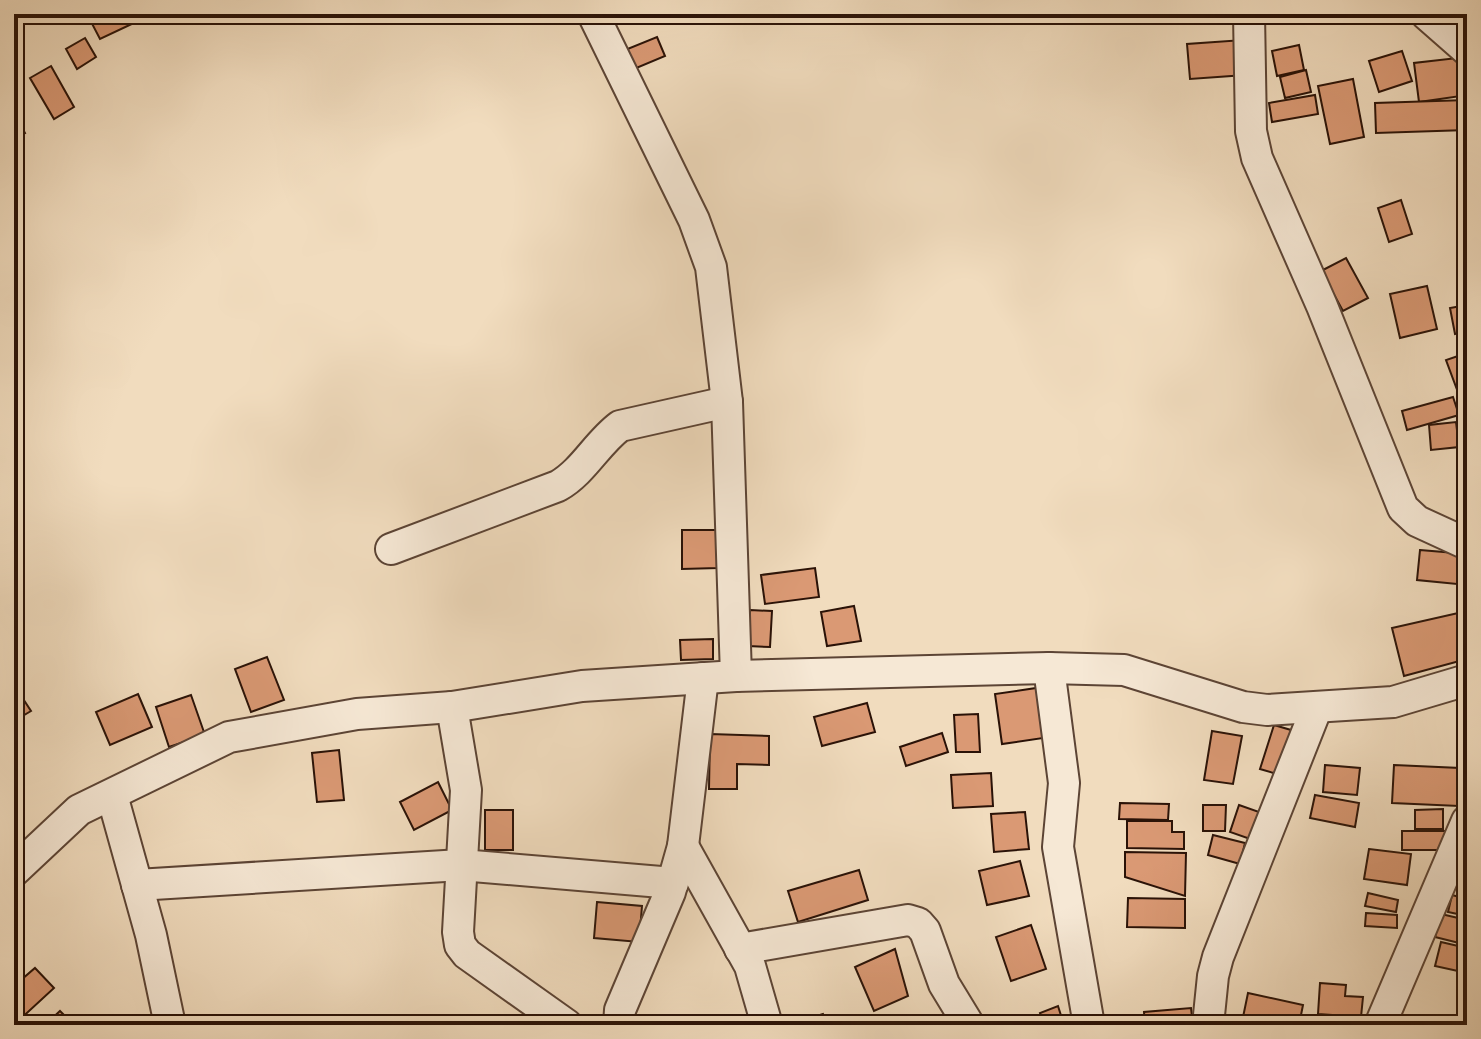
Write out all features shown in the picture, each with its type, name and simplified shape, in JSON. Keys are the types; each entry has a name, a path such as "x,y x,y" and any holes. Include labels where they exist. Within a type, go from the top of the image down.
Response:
{"street":[{"path":"593,14 694,220 711,267 727,402 736,676"},
{"path":"1249,14 1251,131 1257,158 1322,306 1403,508 1417,521 1467,544"},
{"path":"1426,14 1467,50"},
{"path":"391,549 558,486 570,479 609,434 620,426 727,402"},
{"path":"1049,668 1064,783 1058,847 1089,1025"},
{"path":"14,871 79,810 229,737 357,714 452,707 582,686 736,676 1049,668 1124,670 1243,707 1267,710 1393,702 1467,680"},
{"path":"619,1025 620,1010 673,883 683,846 703,678"},
{"path":"452,707 466,790 458,932 460,945 467,954 567,1025"},
{"path":"1208,1025 1218,957 1317,707"},
{"path":"112,795 151,935 170,1025"},
{"path":"1380,1025 1467,821"},
{"path":"683,846 755,979 767,1025"},
{"path":"137,885 461,865 673,883"},
{"path":"740,949 908,920 918,923 925,931 940,975 969,1025"}],"building":[{"path":"87,14 132,14 136,22 100,39"},
{"path":"657,37 665,56 634,69 625,50"},
{"path":"85,38 96,57 77,69 66,49"},
{"path":"1243,40 1245,75 1190,79 1187,44"},
{"path":"1299,45 1304,70 1277,76 1272,51"},
{"path":"1402,51 1412,81 1379,92 1369,61"},
{"path":"1457,58 1461,96 1419,102 1414,63"},
{"path":"51,66 74,107 54,119 30,78"},
{"path":"1306,70 1311,92 1285,98 1280,77"},
{"path":"1353,79 1364,137 1330,144 1318,86"},
{"path":"1315,95 1318,114 1272,122 1269,103"},
{"path":"1467,100 1467,130 1376,133 1375,103"},
{"path":"14,113 25,133 14,139"},
{"path":"1401,200 1412,234 1389,242 1378,208"},
{"path":"1467,201 1467,226 1464,226 1460,202"},
{"path":"1346,258 1368,298 1343,311 1321,271"},
{"path":"1427,286 1437,329 1400,338 1390,294"},
{"path":"1467,305 1467,331 1455,334 1450,308"},
{"path":"1467,353 1467,392 1459,395 1446,360"},
{"path":"1453,397 1459,415 1407,430 1402,411"},
{"path":"1467,418 1467,450 1461,419"},
{"path":"1456,422 1459,447 1431,450 1429,425"},
{"path":"682,530 717,530 718,568 682,569"},
{"path":"1420,550 1467,554 1467,585 1417,580"},
{"path":"815,568 819,597 765,604 761,575"},
{"path":"854,606 861,641 827,646 821,612"},
{"path":"750,610 772,611 770,647 748,646"},
{"path":"1467,611 1467,659 1404,676 1392,628"},
{"path":"713,639 713,659 681,660 680,640"},
{"path":"267,657 284,700 251,712 235,669"},
{"path":"14,685 31,711 14,721"},
{"path":"1043,687 1050,737 1002,744 995,694"},
{"path":"138,694 152,727 110,745 96,712"},
{"path":"191,695 205,735 169,747 156,707"},
{"path":"867,703 875,732 822,746 814,717"},
{"path":"978,714 980,752 956,752 954,715"},
{"path":"1274,725 1291,730 1277,774 1260,769"},
{"path":"1212,731 1242,736 1233,784 1204,780"},
{"path":"942,733 948,752 906,766 900,747"},
{"path":"710,734 769,736 769,765 737,764 737,789 709,789"},
{"path":"339,750 344,800 317,802 312,753"},
{"path":"1325,765 1360,768 1357,795 1323,792"},
{"path":"1394,765 1460,768 1459,806 1392,803"},
{"path":"991,773 993,806 953,808 951,775"},
{"path":"438,782 452,810 414,830 400,802"},
{"path":"1315,795 1359,803 1355,827 1310,818"},
{"path":"1120,803 1169,804 1168,820 1119,819"},
{"path":"1203,805 1226,805 1225,831 1203,831"},
{"path":"1239,805 1262,813 1253,840 1230,832"},
{"path":"1443,809 1443,829 1415,829 1415,810"},
{"path":"485,810 513,810 513,850 485,850"},
{"path":"1025,812 1029,849 994,852 991,814"},
{"path":"1127,821 1172,821 1172,832 1184,832 1184,849 1127,848"},
{"path":"1402,831 1453,831 1453,850 1402,850"},
{"path":"1213,835 1245,843 1240,864 1208,855"},
{"path":"1369,849 1411,854 1407,885 1364,879"},
{"path":"1125,852 1186,853 1185,896 1125,877"},
{"path":"1020,861 1029,896 987,905 979,871"},
{"path":"859,870 868,900 798,922 788,891"},
{"path":"1368,893 1398,900 1396,912 1365,906"},
{"path":"1452,895 1467,899 1467,916 1448,912"},
{"path":"1128,898 1185,899 1185,928 1127,927"},
{"path":"597,902 642,906 639,942 594,938"},
{"path":"1366,913 1397,915 1397,928 1365,926"},
{"path":"1441,914 1467,920 1467,945 1435,937"},
{"path":"1031,925 1046,969 1011,981 996,937"},
{"path":"1441,942 1467,948 1467,973 1435,966"},
{"path":"895,949 908,996 874,1011 855,967"},
{"path":"35,968 54,988 16,1023 14,986"},
{"path":"1320,983 1346,985 1345,996 1363,997 1361,1017 1318,1014"},
{"path":"1248,993 1303,1005 1299,1025 1242,1022"},
{"path":"1058,1006 1064,1025 1044,1025 1040,1013"},
{"path":"1191,1008 1193,1025 1145,1025 1144,1012"},
{"path":"60,1011 74,1025 45,1025"},
{"path":"823,1014 827,1025 790,1025 790,1024"}]}
